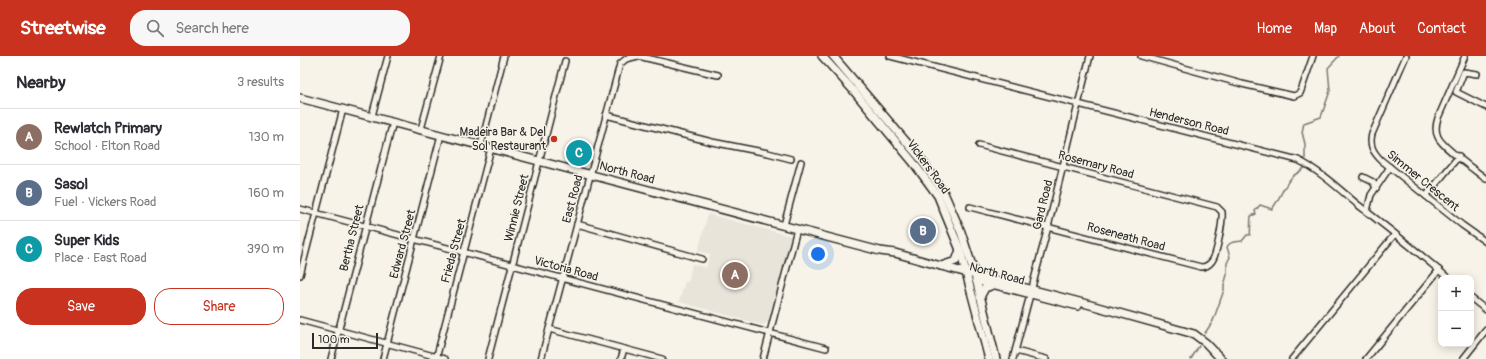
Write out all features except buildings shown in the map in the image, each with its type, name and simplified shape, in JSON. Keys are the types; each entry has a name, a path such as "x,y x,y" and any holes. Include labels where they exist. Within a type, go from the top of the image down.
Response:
{"street":[{"path":"372,116 388,56"},
{"path":"421,129 441,56"},
{"path":"481,145 504,56"},
{"path":"638,56 718,75"},
{"name":"East Road","path":"541,359 620,64 626,59 638,56"},
{"name":"Vickers Road","path":"822,56 923,175 939,199 960,250 988,359"},
{"name":"Vickers Road","path":"833,56 912,148 937,181 961,232 976,278 996,359"},
{"name":"Henderson Road","path":"890,56 912,59 1078,104 1298,160 1321,174 1445,275"},
{"name":"Gard Road","path":"1013,359 1048,227 1090,56"},
{"path":"1141,56 1242,84 1294,96 1300,92 1302,88 1313,56"},
{"name":"Simmer Crescent","path":"1406,56 1383,106 1371,140 1371,146 1376,154 1390,167 1462,225 1486,242"},
{"path":"1465,56 1436,124 1437,136 1440,141 1486,179"},
{"name":"Winnie Street","path":"488,359 565,61"},
{"path":"1477,74 1464,72 1456,92 1486,107"},
{"name":"North Road","path":"300,98 481,145 539,162 784,225 880,251 898,258 1031,292 1086,308 1110,311 1194,334 1206,343 1222,359"},
{"path":"300,275 343,109"},
{"path":"606,115 712,142 768,153 791,160"},
{"name":"Bertha Street","path":"331,359 393,122"},
{"name":"Edward Street","path":"383,359 442,135"},
{"name":"Rosemary Road","path":"979,145 1209,204"},
{"name":"Frieda Street","path":"436,358 491,148"},
{"path":"1426,196 1458,156"},
{"path":"784,225 801,162"},
{"path":"1367,211 1371,196 1390,167"},
{"path":"1363,177 1373,182 1376,188"},
{"name":"Roseneath Road","path":"970,207 1203,267 1209,264 1212,260 1222,220 1221,210 1218,207 1209,204"},
{"name":"Victoria Road","path":"300,208 415,240 826,348"},
{"path":"577,224 702,259"},
{"path":"763,359 797,229"},
{"path":"1292,359 1395,234"},
{"path":"941,266 956,261 960,250"},
{"name":"North Road","path":"880,251 895,253 941,266 967,276"},
{"path":"1366,359 1439,270"},
{"name":"North Road","path":"976,278 993,285 1031,292"},
{"path":"980,297 985,288 993,285"},
{"path":"1474,300 1486,310"},
{"path":"300,320 387,343 436,358 445,359"},
{"path":"549,329 662,359"},
{"path":"1463,359 1486,330"},
{"path":"621,359 624,349"},
{"path":"1016,351 1044,359"}],"shaded area":[{"path":"708,214 791,236 769,322 763,325 679,302 685,281 688,282 692,264 706,268 710,254 698,251"}],"waterway":[{"path":"1305,159 1305,144 1302,132 1304,123 1321,117 1330,91 1328,68 1339,56"},
{"path":"1205,333 1213,321 1224,290 1227,275 1227,263 1230,257 1227,247 1228,245 1242,241 1247,235 1250,235 1251,216 1256,214 1255,211 1260,205 1272,209 1290,179 1304,168"},
{"path":"1191,359 1199,346"}],"place":[{"name":"Madeira Bar & Del Sol Restaurant","path":"554,139"},
{"name":"Super Kids","path":"579,153"},
{"name":"Sasol","path":"923,231"},
{"name":"Rewlatch Primary","path":"735,275"}]}
